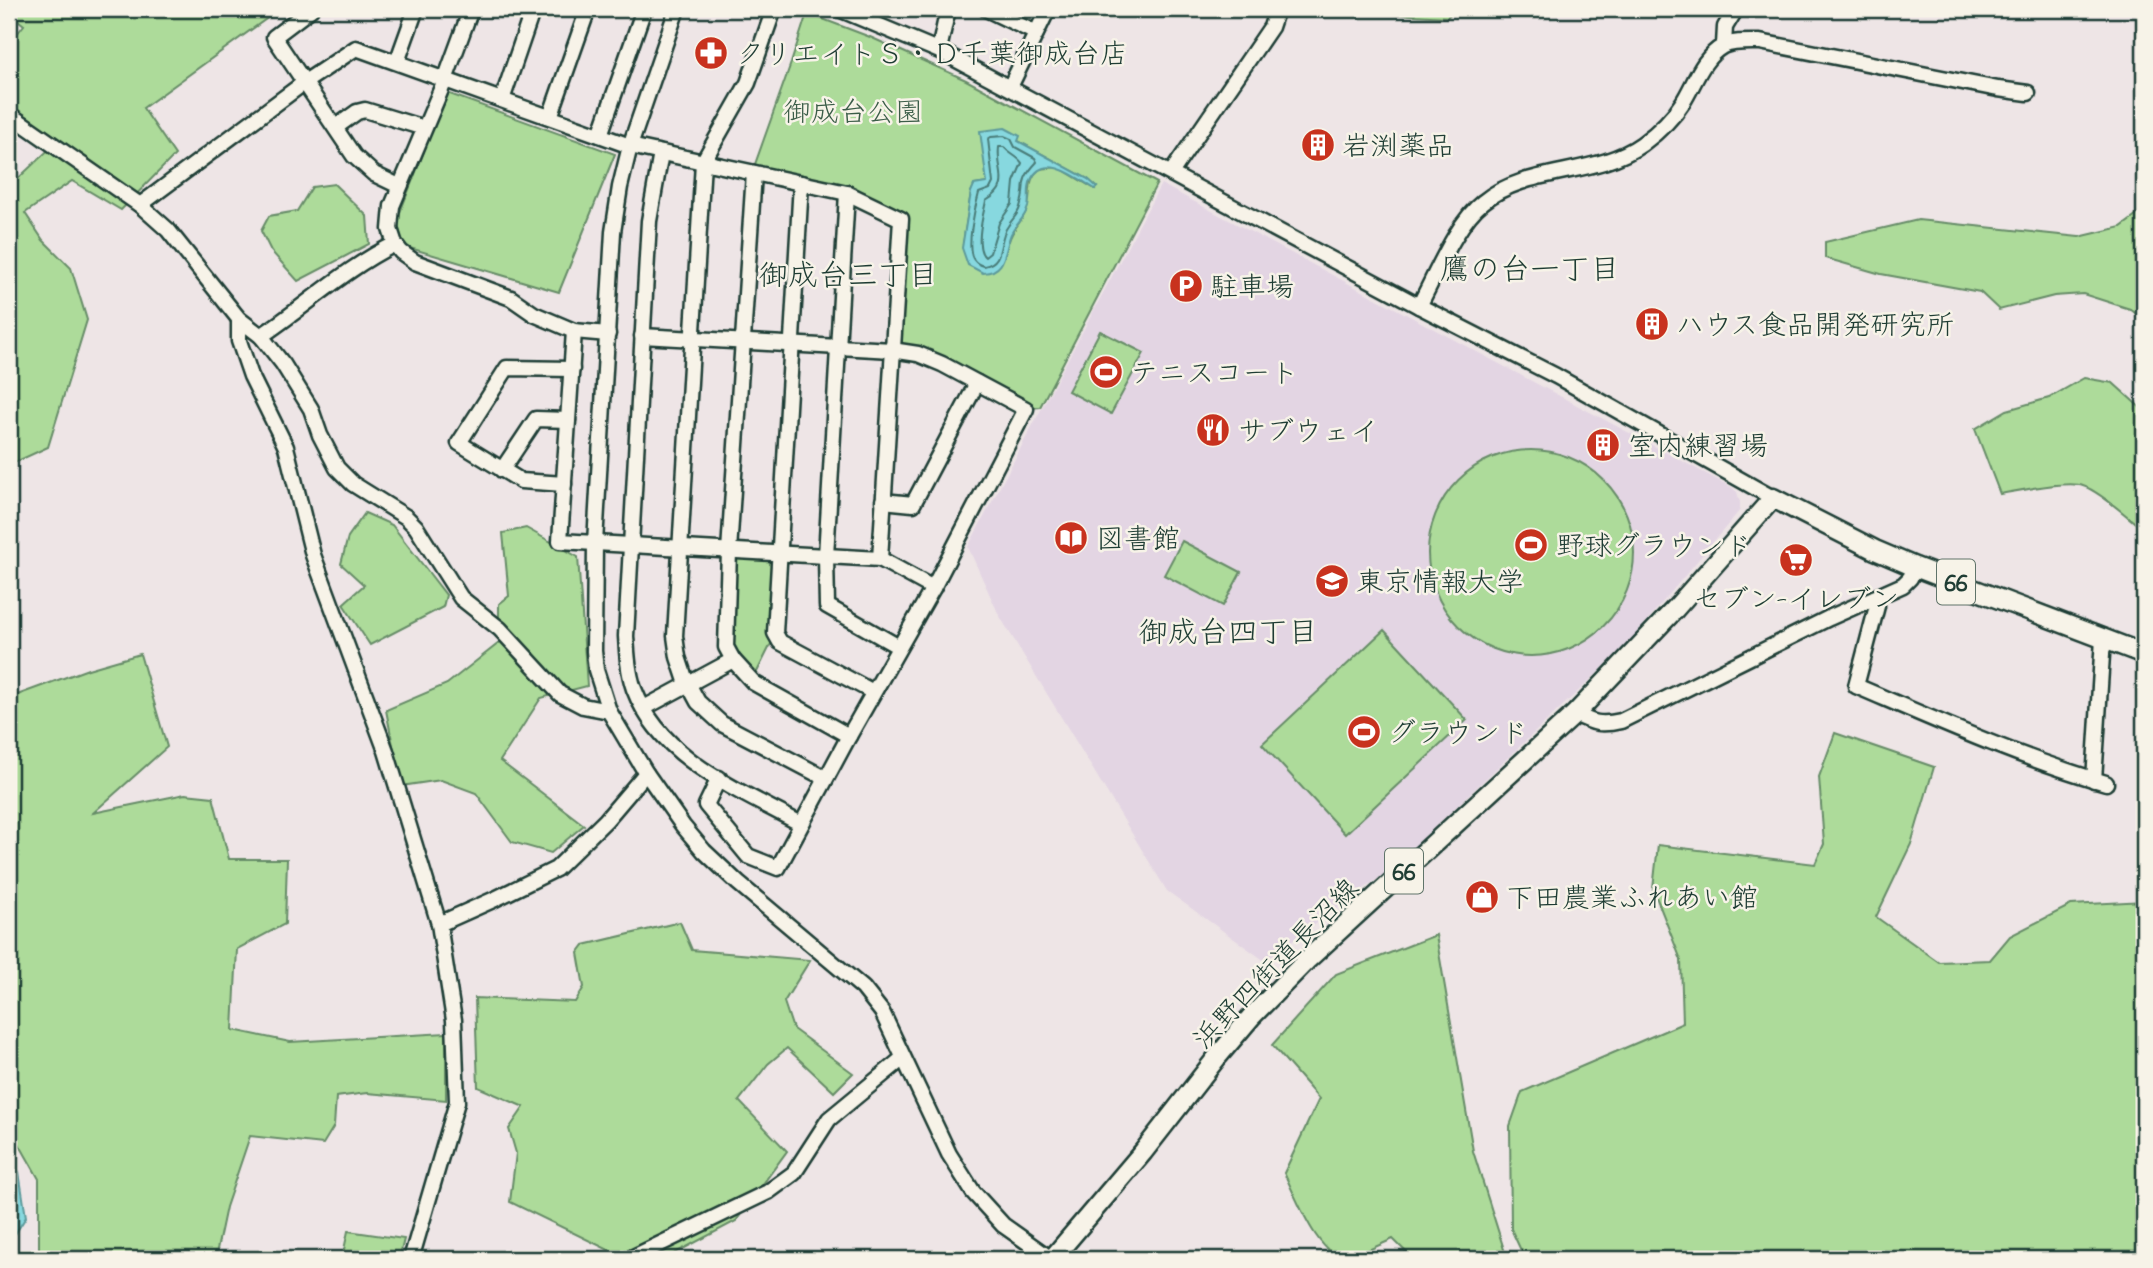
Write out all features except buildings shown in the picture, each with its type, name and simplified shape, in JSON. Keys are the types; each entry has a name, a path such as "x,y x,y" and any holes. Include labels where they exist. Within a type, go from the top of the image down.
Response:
{"main road":[{"name":"66","path":"1773,498 1875,550 2144,654"},
{"name":"浜野四街道長沼線","path":"1051,1259 1143,1152 1251,1017 1308,959 1575,714 1675,609 1773,498"}],"street":[{"path":"311,9 274,37 354,156 374,174 399,186"},
{"path":"471,9 425,128 399,186 390,218 395,244 415,262 511,298 534,314 574,331 608,334"},
{"path":"502,100 533,9"},
{"path":"550,117 588,9"},
{"path":"600,135 644,9"},
{"path":"677,9 630,146 613,232 596,543 596,670 609,712 646,774 683,826 704,851 738,883 863,988 882,1012 894,1034 950,1154 973,1192 1003,1225 1051,1259"},
{"path":"774,9 748,83 703,162 675,636 678,657 698,702 722,724 825,778"},
{"path":"939,50 948,9"},
{"path":"986,9 1036,33"},
{"path":"1010,87 1048,9"},
{"path":"1171,173 1271,27 1277,9"},
{"path":"1724,45 1725,27 1736,9"},
{"path":"397,62 412,10"},
{"path":"844,10 939,50 1010,87 1419,306 1556,376 1773,498"},
{"path":"1419,306 1464,222 1482,202 1506,187 1609,161 1642,144 1673,115 1704,64 1724,45 1760,42 2028,93"},
{"path":"139,205 305,82 356,48 630,146 847,193 901,219 880,559"},
{"path":"336,127 357,112 365,110 425,128"},
{"path":"9,114 139,205 168,230 239,319 261,336 298,387 337,468 353,484 406,517 416,527 461,598 500,629 560,694 583,706 609,712"},
{"path":"661,153 649,221 630,545 627,661 634,688 666,740 691,762 801,824"},
{"path":"754,173 729,551 726,646 733,660 754,683 849,736"},
{"path":"801,183 790,344 776,638 873,692"},
{"path":"847,193 826,556 827,606 899,647"},
{"path":"261,336 294,314 349,270 395,244"},
{"path":"239,319 239,341 251,376 286,447 313,555 386,751 439,924 454,1020 457,1102 411,1259"},
{"path":"574,331 560,541 880,559 933,588"},
{"path":"642,336 892,349 918,354 942,364 1026,409 933,588 825,778 778,868 748,856 706,806 719,778"},
{"path":"564,484 522,481 459,443 507,368 572,369"},
{"path":"883,501 913,504 977,383"},
{"path":"502,470 536,419 568,420"},
{"path":"1575,714 1596,724 1621,721 1829,618 1903,585 1916,567"},
{"path":"1874,598 1877,606 1856,686 1955,729 2100,781 2103,639"},
{"path":"644,708 733,660"},
{"path":"439,924 495,900 556,869 606,820 646,774"},
{"path":"629,1259 768,1192 794,1173 829,1119 903,1058"}],"shaded area":[{"name":"東京情報大学","path":"1161,184 1731,487 1737,492 1740,502 1740,510 1625,647 1387,872 1265,961 1167,891 999,615 968,547"}],"green space":[{"path":"9,9 280,9 143,108 175,155 121,210 72,181 25,213 43,240 71,268 87,320 48,447 9,465 9,187 58,141 9,108 9,44 24,25 9,13"},
{"path":"1340,9 1457,9 1447,17"},
{"name":"御成台公園","path":"807,13 870,37 966,80 1157,183 1040,407 1031,408 902,347 898,341 906,218 852,187 754,167","holes":["1018,141 1088,179 1097,187 1095,189 1058,167 1040,169 1032,178 1026,211 1009,241 963,244 971,192 975,185 987,183"]},
{"path":"447,93 615,154 559,292 403,246 397,220"},
{"path":"334,184 367,216 369,244 298,281 271,251 261,231 269,216 297,211 312,187"},
{"path":"2144,210 2144,320 2130,309 2083,294 2054,296 1999,310 1980,292 1881,274 1825,258 1825,242 1918,220 2079,237 2121,227"},
{"name":"テニスコート","path":"1100,331 1144,353 1111,414 1068,391"},
{"path":"2084,378 2113,383 2144,411 2144,527 2141,528 2105,498 2076,484 2000,494 1975,429 2007,410 2049,398"},
{"name":"野球グラウンド","path":"1531,450 1571,457 1604,480 1627,513 1634,553 1627,593 1604,626 1571,649 1531,656 1491,649 1458,626 1435,593 1428,553 1435,513 1458,480 1491,457"},
{"path":"365,513 392,525 446,595 443,607 370,645 343,604 364,585 341,564 348,537"},
{"path":"526,528 578,557 587,686 541,698 500,761 584,825 551,853 512,842 476,793 441,780 401,786 386,710 447,684 499,643 499,604 509,596 503,533"},
{"path":"1182,541 1241,572 1223,606 1164,575"},
{"path":"738,558 773,559 772,642 754,678 733,655 733,561"},
{"name":"グラウンド","path":"1384,630 1467,720 1345,834 1262,744"},
{"path":"140,654 167,747 93,813 185,794 213,797 229,859 287,859 285,924 237,949 233,1030 290,1042 446,1033 446,1100 367,1093 336,1097 334,1126 323,1144 250,1136 226,1207 215,1259 39,1259 39,1179 9,1126 9,698 88,669"},
{"path":"1835,733 1934,767 1911,844 1876,917 1939,962 1990,960 2010,936 2071,905 2144,901 2144,1259 1525,1259 1511,1229 1510,1126 1522,1092 1683,1023 1681,960 1653,889 1658,845 1815,864 1824,844 1819,777"},
{"path":"680,922 692,950 810,960 784,1002 793,1029 853,1073 834,1092 787,1048 768,1064 739,1101 787,1151 736,1221 664,1259 627,1259 510,1202 516,1153 509,1129 524,1107 478,1087 475,998 575,1002 584,987 578,953 584,945"},
{"path":"1436,935 1473,1151 1507,1259 1413,1259 1393,1239 1348,1259 1337,1256 1327,1249 1309,1225 1284,1173 1319,1099 1272,1045 1336,974"},
{"path":"348,1231 404,1239 399,1259 342,1259"}],"water":[{"path":"1005,128 1020,136 1018,141 1088,179 1097,187 1095,189 1071,174 1053,167 1037,172 1030,183 1027,211 1011,234 1001,265 991,272 983,273 968,265 962,248 971,192 974,185 987,183 980,131"},
{"path":"9,1158 19,1172 26,1217 15,1234 9,1235"}],"place":[{"name":"クリエイトＳ・Ｄ千葉御成台店","path":"711,53"},
{"name":"岩渕薬品","path":"1318,145"},
{"name":"駐車場","path":"1186,286"},
{"name":"ハウス食品開発研究所","path":"1652,324"},
{"name":"テニスコート","path":"1106,372"},
{"name":"サブウェイ","path":"1213,430"},
{"name":"室内練習場","path":"1603,445"},
{"name":"図書館","path":"1071,538"},
{"name":"野球グラウンド","path":"1531,545"},
{"name":"セブン-イレブン","path":"1796,560"},
{"name":"東京情報大学","path":"1332,581"},
{"name":"グラウンド","path":"1364,732"},
{"name":"下田農業ふれあい館","path":"1482,897"}],"district":[{"name":"鷹の台一丁目","path":"1530,269"},
{"name":"御成台三丁目","path":"848,275"},
{"name":"御成台四丁目","path":"1228,632"}]}
